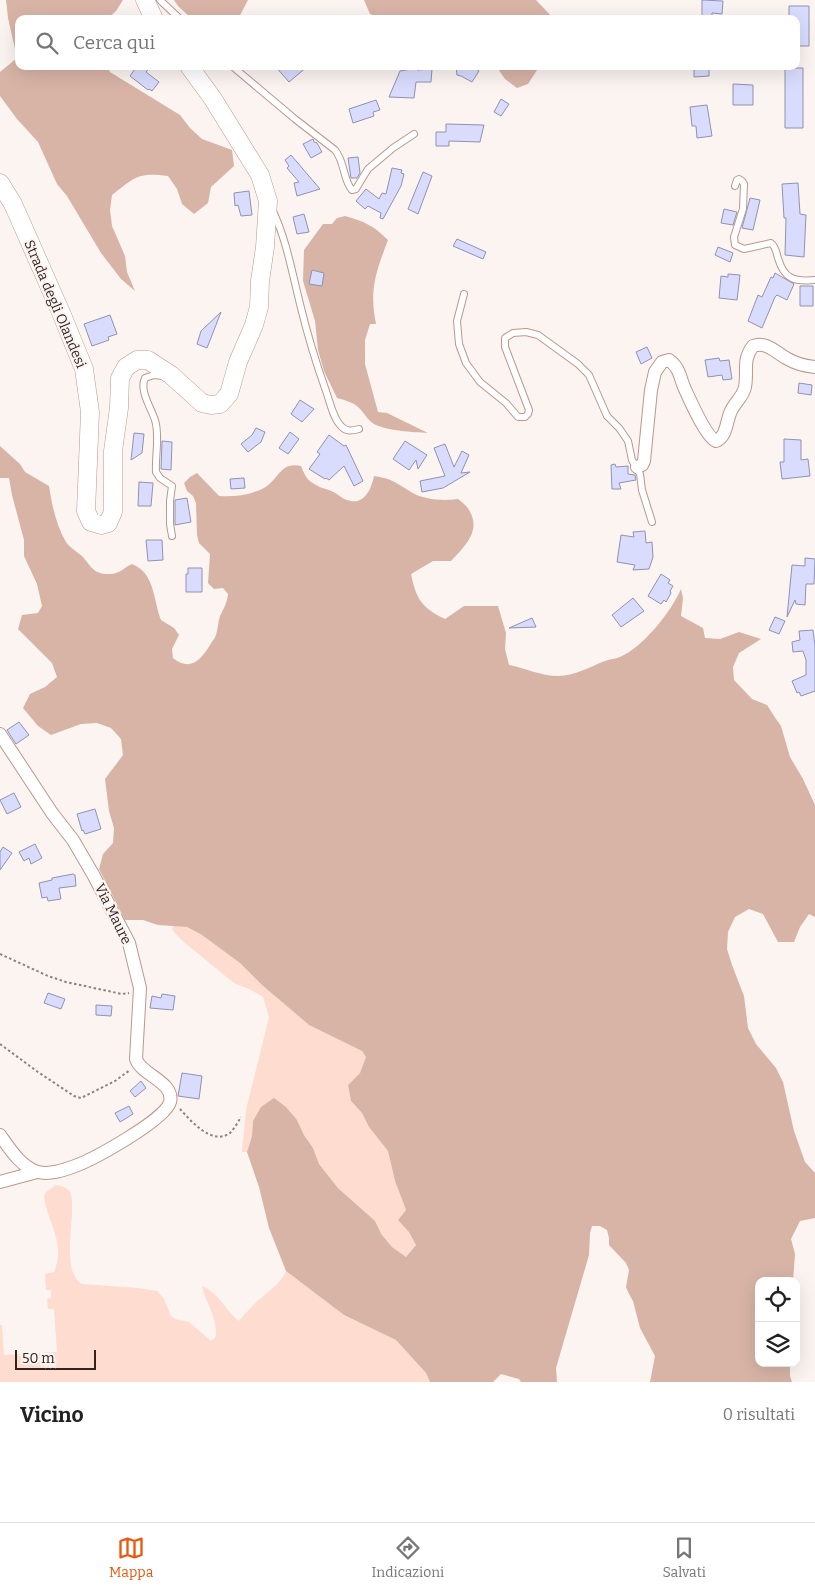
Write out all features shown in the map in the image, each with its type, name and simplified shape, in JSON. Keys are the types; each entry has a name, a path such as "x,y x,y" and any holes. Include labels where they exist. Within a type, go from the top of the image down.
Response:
{"main road":[{"path":"145,0 152,15"},
{"name":"Strada degli Olandesi","path":"0,183 12,204 84,369 90,412 86,511 92,522 101,526 108,523 113,512 113,451 119,408 120,378 126,367 137,360 148,360 171,375 202,403 220,404 229,394 238,362 260,307 260,281 265,247 268,201 260,175 193,70"}],"street":[{"path":"637,467 642,465 644,460 655,372 662,362 669,360 675,364 702,424 712,440 716,441 723,436 731,410 743,394 745,365 748,353 753,346 764,345 787,359 815,367"},
{"name":"Via Maure","path":"0,734 52,813 73,840 129,943 140,988 136,1059 138,1064"},
{"path":"0,1135 11,1151 24,1164 37,1172 48,1174 76,1166 131,1136 164,1112 170,1103 170,1095 166,1088 138,1064"},
{"path":"0,1182 37,1172"}],"lane":[{"path":"160,0 176,15"},
{"path":"237,70 335,150 340,156 347,183 352,190 358,187 368,169 382,156 414,134"},
{"path":"735,186 736,180 739,179 744,184 743,209 734,237 735,245 744,248 771,244 775,246 784,273 799,281 815,280"},
{"path":"268,201 278,221 292,268 316,365 334,414 340,426 346,430 358,429"},
{"path":"464,294 457,321 459,344 466,363 480,382 506,403 518,417 523,418 527,416 528,410 504,347 505,338 513,333 526,332 538,336 578,364 589,375 607,416 628,441 632,460 640,474 642,490 652,522"},
{"path":"171,375 149,376 143,382 157,430 156,472 160,478 172,486 170,501 172,536"}],"path":[{"path":"0,954 66,982 122,994 133,992 140,988"},
{"path":"0,1044 74,1096 81,1098 115,1081 138,1064"},
{"path":"170,1103 176,1105 208,1134 220,1137 230,1133 241,1117"}],"shaded area":[{"path":"6,0 123,0 112,15 15,15 15,49"},
{"path":"174,0 248,0 240,15 188,15"},
{"path":"364,0 536,0 550,15 372,15 370,14"},
{"path":"15,60 15,70 109,70 180,115 202,139 232,150 234,166 211,187 208,203 194,214 182,204 177,189 168,176 150,175 137,177 112,195 110,210 112,226 125,256 127,272 135,291 121,279 101,253 67,196 57,184 38,142 17,119 0,96 0,72"},
{"path":"499,70 537,70 528,84 517,88 505,79"},
{"path":"345,216 368,225 388,240 375,281 373,301 376,324 370,324 365,340 365,364 378,412 387,413 428,433 393,430 374,424 356,405 337,398 324,371 318,350 315,321 303,281 304,250 323,224 332,224 337,218"},
{"path":"0,446 20,464 25,472 49,486 57,522 66,542 94,570 106,574 114,574 132,564 140,568 149,580 161,620 174,628 179,635 172,649 173,658 185,664 190,664 199,659 215,638 228,594 223,588 214,589 208,583 210,554 199,543 196,503 193,496 187,491 184,483 197,473 219,496 241,495 252,493 268,486 283,469 294,465 301,466 308,480 314,484 347,500 358,501 366,496 374,476 390,480 422,497 441,500 458,499 464,504 472,518 473,525 470,538 451,561 433,561 411,574 413,583 425,607 445,619 464,606 498,606 506,633 505,649 509,665 545,675 564,676 620,657 647,637 663,618 681,589 683,598 681,616 703,628 705,638 720,639 739,632 761,639 739,653 733,667 734,680 752,699 767,705 781,726 790,757 815,805 815,917 809,914 800,927 794,942 778,942 763,914 749,909 735,917 728,932 727,949 744,996 748,1028 756,1044 776,1068 783,1082 794,1131 805,1162 815,1173 815,1218 800,1221 791,1239 795,1254 793,1277 755,1277 755,1367 790,1367 792,1382 650,1382 655,1356 640,1328 633,1301 626,1287 629,1270 626,1263 609,1245 607,1230 600,1226 592,1226 590,1233 589,1255 556,1368 557,1382 521,1382 519,1379 501,1374 493,1382 430,1382 426,1373 396,1340 344,1315 286,1271 269,1228 259,1187 247,1152 252,1136 253,1121 261,1107 274,1098 286,1107 297,1120 313,1148 319,1164 338,1188 375,1221 382,1235 392,1247 406,1257 416,1245 409,1232 398,1220 406,1210 395,1181 388,1151 369,1127 362,1113 351,1101 348,1085 360,1073 366,1057 362,1051 309,1025 262,985 240,963 202,935 187,927 158,925 143,920 125,920 99,869 103,854 113,843 114,828 109,811 105,779 123,755 121,739 111,728 97,723 81,724 51,735 38,726 23,708 30,694 45,687 57,677 52,663 18,629 22,615 38,613 42,606 37,584 24,556 24,540 9,478 0,478"},
{"path":"173,925 187,927 202,935 240,963 262,985 309,1025 362,1051 366,1057 360,1073 348,1085 351,1101 362,1113 369,1127 388,1151 395,1181 406,1210 398,1220 410,1232 416,1245 406,1257 392,1247 382,1235 375,1221 338,1188 319,1164 313,1148 297,1120 253,1121 252,1136 247,1152 242,1152 246,1110 269,1017 263,997 234,983 185,943 172,930"},
{"path":"56,1185 65,1188 71,1195 70,1260 76,1278 82,1284 157,1291 164,1299 171,1316 175,1319 189,1322 211,1341 215,1338 216,1326 202,1286 213,1293 239,1321 255,1303 279,1282 286,1271 344,1315 396,1340 426,1373 430,1382 0,1382 0,1325 2,1325 4,1355 57,1352 54,1309 48,1309 47,1299 51,1298 51,1290 46,1290 45,1274 54,1272 58,1260 58,1248 44,1196 46,1192"}],"building":[{"path":"702,0 723,1 722,14 702,15"},
{"path":"789,6 809,6 809,46 800,46 800,15 789,15"},
{"path":"800,68 803,68 803,128 785,128 785,70 800,70"},
{"path":"134,70 148,70 146,72 159,82 152,91 130,76"},
{"path":"278,70 303,70 289,82"},
{"path":"432,70 431,82 416,82 414,98 389,97 400,71"},
{"path":"456,70 479,71 472,82 457,75"},
{"path":"694,70 709,70 709,76 694,77"},
{"path":"733,84 753,85 753,105 733,105"},
{"path":"501,99 509,104 501,116 494,112"},
{"path":"376,100 380,110 373,112 374,116 353,123 349,109"},
{"path":"707,105 712,136 697,138 696,126 692,126 690,107"},
{"path":"446,124 484,125 480,142 449,141 449,146 436,146 436,132 446,132"},
{"path":"313,139 322,152 311,158 303,144"},
{"path":"291,155 320,189 297,196 294,183 299,182 287,168 289,166 285,160"},
{"path":"358,157 360,173 357,178 351,178 348,158"},
{"path":"392,168 402,170 401,173 404,174 401,186 383,219 380,218 381,213 368,206 365,209 356,201 366,189 379,199 382,193 386,194"},
{"path":"423,172 432,176 418,214 408,209"},
{"path":"798,183 800,214 806,215 804,257 785,255 786,218 784,218 782,184"},
{"path":"249,191 252,215 241,216 238,205 235,206 234,193"},
{"path":"750,198 760,200 753,230 742,228"},
{"path":"724,209 737,212 733,225 721,223"},
{"path":"304,214 309,232 297,234 293,217"},
{"path":"457,239 486,252 483,259 453,246"},
{"path":"718,247 733,253 730,262 715,255"},
{"path":"312,270 324,273 322,286 309,284"},
{"path":"775,273 794,284 787,300 777,295 775,297 762,328 748,321 758,295 762,297 771,277 773,278"},
{"path":"728,274 740,275 737,300 719,298 721,276 728,277"},
{"path":"800,286 813,286 813,306 800,306"},
{"path":"221,312 207,348 197,344 201,331"},
{"path":"110,315 117,334 108,337 109,340 92,346 84,324"},
{"path":"647,347 652,358 641,364 636,352"},
{"path":"719,358 720,361 729,360 732,379 723,380 722,375 708,377 705,360"},
{"path":"799,383 812,385 811,395 798,393"},
{"path":"300,400 314,409 302,422 291,414"},
{"path":"256,428 265,432 261,442 248,452 241,444 252,435"},
{"path":"290,432 299,439 288,454 279,448"},
{"path":"134,433 144,434 142,453 131,460"},
{"path":"329,435 344,446 346,445 363,481 354,486 344,466 329,480 309,469 320,454 317,452"},
{"path":"784,439 801,440 801,460 808,459 810,476 782,479 780,462 784,462"},
{"path":"162,441 172,442 171,470 161,469"},
{"path":"405,441 427,455 418,469 416,460 409,470 393,459"},
{"path":"445,444 454,467 462,451 469,455 461,473 470,472 443,488 422,492 420,481 445,476 434,448"},
{"path":"615,464 616,467 628,466 628,474 635,475 636,480 619,483 621,489 612,489 611,465"},
{"path":"244,478 245,488 231,489 230,479"},
{"path":"139,482 153,483 151,506 138,506"},
{"path":"187,498 191,522 175,525 175,500"},
{"path":"645,531 646,543 652,542 653,557 649,569 633,570 635,565 617,562 621,535 634,537 633,532"},
{"path":"146,540 162,540 163,560 148,561"},
{"path":"805,558 815,559 814,584 806,584 805,605 796,604 795,600 787,617 792,565 805,566"},
{"path":"188,568 202,568 202,592 186,592"},
{"path":"661,574 670,580 668,583 673,586 666,602 664,600 661,604 648,596"},
{"path":"633,598 644,611 621,627 612,615"},
{"path":"775,617 785,621 779,634 769,630"},
{"path":"532,618 536,627 509,628"},
{"path":"813,630 815,691 801,696 799,692 797,693 792,681 806,675 806,660 803,651 793,652 792,642 800,640 799,631"},
{"path":"19,722 29,735 16,744 7,730"},
{"path":"14,793 21,807 7,814 0,800"},
{"path":"95,809 101,829 85,834 82,831 77,814"},
{"path":"35,844 42,858 31,864 29,858 24,861 19,852"},
{"path":"3,847 12,853 0,870 0,852"},
{"path":"75,875 76,886 59,888 61,899 48,901 47,897 42,898 39,883 52,880 52,878"},
{"path":"48,993 65,999 61,1009 44,1003"},
{"path":"162,994 175,996 173,1010 150,1008 152,996 161,998"},
{"path":"96,1005 112,1006 111,1016 96,1015"},
{"path":"182,1073 202,1076 199,1099 178,1096"},
{"path":"141,1081 146,1088 135,1097 130,1091"},
{"path":"129,1106 133,1114 120,1122 115,1113"}]}
